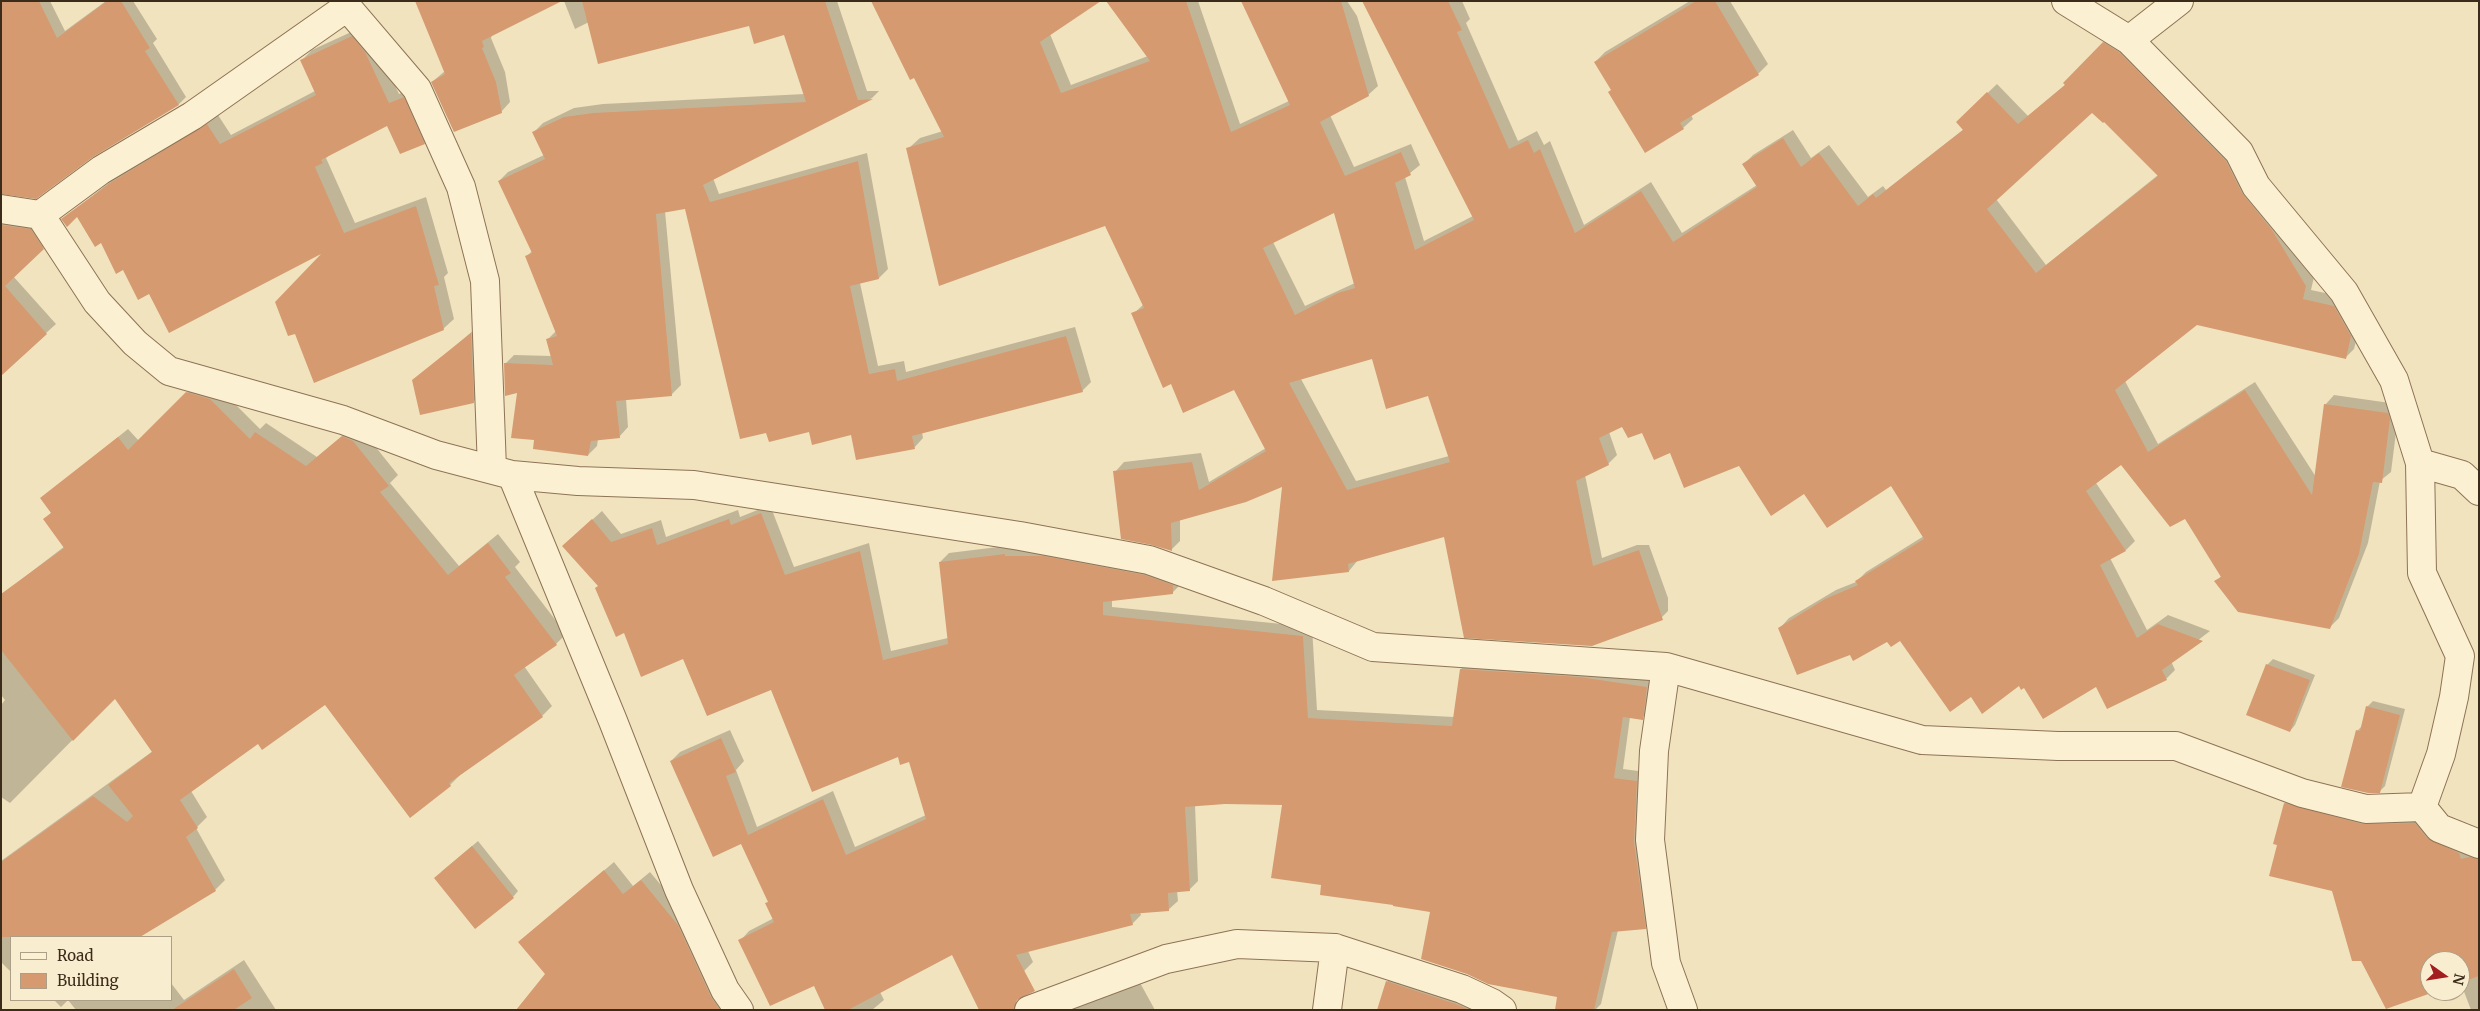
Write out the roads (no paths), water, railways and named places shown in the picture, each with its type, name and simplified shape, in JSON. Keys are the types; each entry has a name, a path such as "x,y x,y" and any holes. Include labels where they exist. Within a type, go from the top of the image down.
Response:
{"street":[{"path":"2066,1 2129,40 2239,152 2256,186 2344,292 2394,380 2420,462 2422,573 2460,656 2454,698 2441,754 2422,807"},
{"path":"2129,40 2179,1"},
{"path":"1,209 40,215 101,170 192,116 345,4 417,89 461,187 485,281 502,472 613,721 679,890 725,990 739,1010"},
{"path":"40,215 97,302 134,343 169,371 342,420 436,454 502,472 578,481 694,485 1020,536 1149,560 1264,601 1373,647 1666,667 1922,740 2058,746 2176,746 2302,793 2366,809 2422,807"},
{"path":"2420,462 2462,475 2479,491"},
{"path":"1666,667 1654,750 1650,840 1666,963 1683,1010"},
{"path":"2422,807 2439,828 2479,844"},
{"path":"1029,1010 1166,960 1237,944 1335,948 1462,989 1492,1002 1502,1010"},
{"path":"1327,1010 1335,948"}]}
